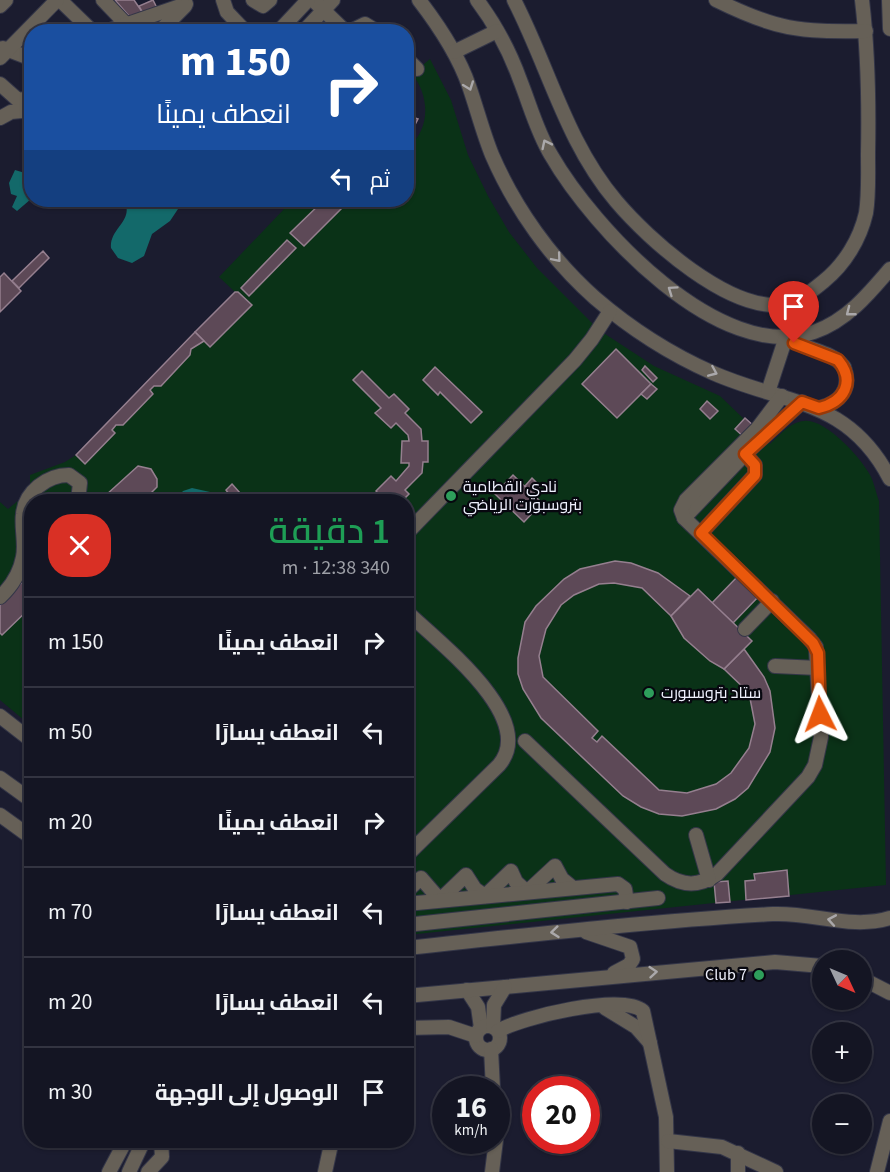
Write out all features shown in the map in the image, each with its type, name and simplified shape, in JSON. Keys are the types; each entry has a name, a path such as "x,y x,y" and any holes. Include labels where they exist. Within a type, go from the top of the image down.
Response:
{"street":[{"path":"0,6 6,0"},
{"path":"33,24 58,0 84,24"},
{"path":"103,0 126,24 188,2"},
{"path":"223,0 227,12 238,24"},
{"path":"254,0 263,6 270,0"},
{"path":"286,24 308,0"},
{"path":"313,0 328,5 341,24"},
{"path":"419,0 454,52 468,84 492,154 525,216 568,271 610,311 649,340 680,357 715,374 819,408 838,419 878,456 890,479"},
{"path":"477,0 497,31 519,77 550,154 591,214 642,268 706,312 756,334 786,338 814,333 840,320 858,305 890,269"},
{"path":"514,0 566,124 595,174 615,200 646,234 690,270 752,300 774,304 786,304 802,297 830,276 854,246 861,229 867,195 869,108 866,31 862,0"},
{"path":"716,0 743,15 779,27 816,32 866,31"},
{"path":"889,0 890,29"},
{"path":"167,24 188,2"},
{"path":"310,24 328,5"},
{"path":"454,52 497,31"},
{"path":"3,52 24,32"},
{"path":"3,52 24,57"},
{"path":"414,66 417,69"},
{"path":"0,84 8,94 24,102"},
{"path":"0,118 24,106"},
{"path":"414,526 575,360 610,311"},
{"path":"768,392 786,338"},
{"path":"786,338 812,352 830,355 844,367 847,385 843,394 837,401 819,408"},
{"path":"525,741 665,874 686,884 709,880 799,788 815,765 821,737 818,668 813,643 684,518 681,510 683,503 756,429 782,396"},
{"path":"684,518 745,454 802,402"},
{"path":"701,533 755,475 755,465 745,454"},
{"path":"33,494 48,479 69,474 80,483 79,494"},
{"path":"0,597 15,580 21,568 24,510"},
{"path":"745,629 772,601"},
{"path":"414,619 491,693 509,740 505,758 499,765 414,848"},
{"path":"775,666 818,668"},
{"path":"0,716 24,735"},
{"path":"0,778 24,795"},
{"path":"0,815 24,832"},
{"path":"696,835 709,880"},
{"path":"527,892 555,866 562,879 573,888"},
{"path":"485,896 511,871 516,882 527,892"},
{"path":"440,900 466,875 475,890 485,896"},
{"path":"414,885 421,878 440,900"},
{"path":"414,903 618,884 625,888 627,902"},
{"path":"414,924 652,899 657,923"},
{"path":"414,947 578,929 775,914 813,916 850,923 868,923 890,918"},
{"path":"578,929 624,944 633,953 629,965 604,977"},
{"path":"414,995 775,962 812,965"},
{"path":"872,984 890,993"},
{"path":"467,990 478,1007 487,1030 500,1040 490,1049 482,1048 487,1030 495,1005 505,987"},
{"path":"622,1017 631,1005"},
{"path":"414,1028 442,1026 487,1030 537,1014 638,1006 641,1022 653,1046 668,1141 667,1172"},
{"path":"603,1007 622,1017 641,1022"},
{"path":"490,1049 492,1076"},
{"path":"877,1172 890,1121"},
{"path":"668,1141 702,1142 738,1153 776,1172"},
{"path":"109,1172 122,1148"},
{"path":"129,1172 140,1148"},
{"path":"148,1172 162,1157 161,1148"},
{"path":"325,1172 330,1148"},
{"path":"738,1153 738,1172"},
{"path":"492,1172 494,1154"}],"shaded area":[{"name":"نادي القطامية بتروسبورت الرياضي","path":"430,59 451,100 468,155 509,232 537,268 599,330 654,366 720,396 770,444 799,422 812,422 822,426 842,440 870,475 879,501 886,885 414,934 414,494 26,494 30,491 30,475 65,462 76,455 235,292 219,277 286,207 414,207 414,142 424,122 425,102 414,72"},
{"path":"15,170 24,173 24,205 17,211 12,207 17,196 11,194 9,183"},
{"path":"127,207 179,207 170,221 152,234 144,256 132,263 118,258 111,248 111,241 126,214"},
{"path":"192,488 212,494 180,494"},
{"name":"نادي القطامية بتروسبورت الرياضي","path":"24,496 24,720 0,700 0,502 8,509"}],"building":[{"path":"115,0 134,0 143,13 129,16"},
{"path":"153,0 157,8 143,13 139,6"},
{"path":"414,98 415,118 418,119 414,127"},
{"path":"317,207 339,207 341,209 304,246 290,233"},
{"path":"287,240 296,248 249,296 241,288"},
{"path":"43,251 49,258 19,288 12,281"},
{"path":"4,273 21,291 0,312 0,277"},
{"path":"235,292 238,292 252,305 210,347 195,332"},
{"path":"195,332 204,341 191,349 190,355 161,386 154,386 150,390 153,394 123,425 116,425 112,430 115,433 85,464 76,455"},
{"path":"616,349 651,384 617,418 582,384"},
{"path":"645,366 657,378 653,382 642,370"},
{"path":"435,367 482,412 471,423 440,392 438,395 423,380"},
{"path":"362,371 389,398 394,394 409,409 405,413 421,429 422,441 428,441 428,462 423,462 422,473 405,490 409,494 379,494 376,491 391,476 396,481 409,466 409,463 401,463 402,441 409,441 408,435 396,423 391,428 375,413 381,408 353,380"},
{"path":"651,384 657,389 647,399 641,394"},
{"path":"707,401 718,411 710,419 700,409"},
{"path":"745,418 755,427 745,438 735,429"},
{"path":"138,466 151,469 157,479 157,487 150,494 107,494"},
{"path":"513,475 540,501 538,503 540,505 524,522 495,494"},
{"path":"532,478 540,486 533,494 525,486"},
{"path":"232,484 241,494 229,494 226,490"},
{"path":"615,561 631,563 658,573 690,596 671,616 642,588 614,583 599,584 574,595 561,605 546,629 539,656 543,677 598,731 592,738 597,742 602,736 659,790 687,793 716,784 731,773 749,748 755,724 749,693 724,669 744,649 764,677 770,691 775,728 770,752 748,788 735,799 716,809 682,816 659,814 623,796 541,718 523,689 518,674 518,658 525,622 536,606 564,579 580,569"},
{"path":"738,576 759,596 733,623 712,603"},
{"path":"24,580 24,614 2,635 0,633 0,605"},
{"path":"698,589 752,641 724,669 710,661 684,638 671,616"},
{"path":"787,870 789,896 746,900 745,881 755,880 754,874"},
{"path":"728,881 730,902 716,903 714,882"}],"place":[{"name":"نادي القطامية بتروسبورت الرياضي","path":"451,496"},
{"name":"ستاد بتروسبورت","path":"649,693"},
{"name":"Club 7","path":"759,975"}],"route":[{"path":"794,343 812,352 830,355 838,360 847,376 847,385 843,394 837,401 819,408 802,402 745,454 757,468 757,472 701,533 813,643 818,653 820,714"}]}
